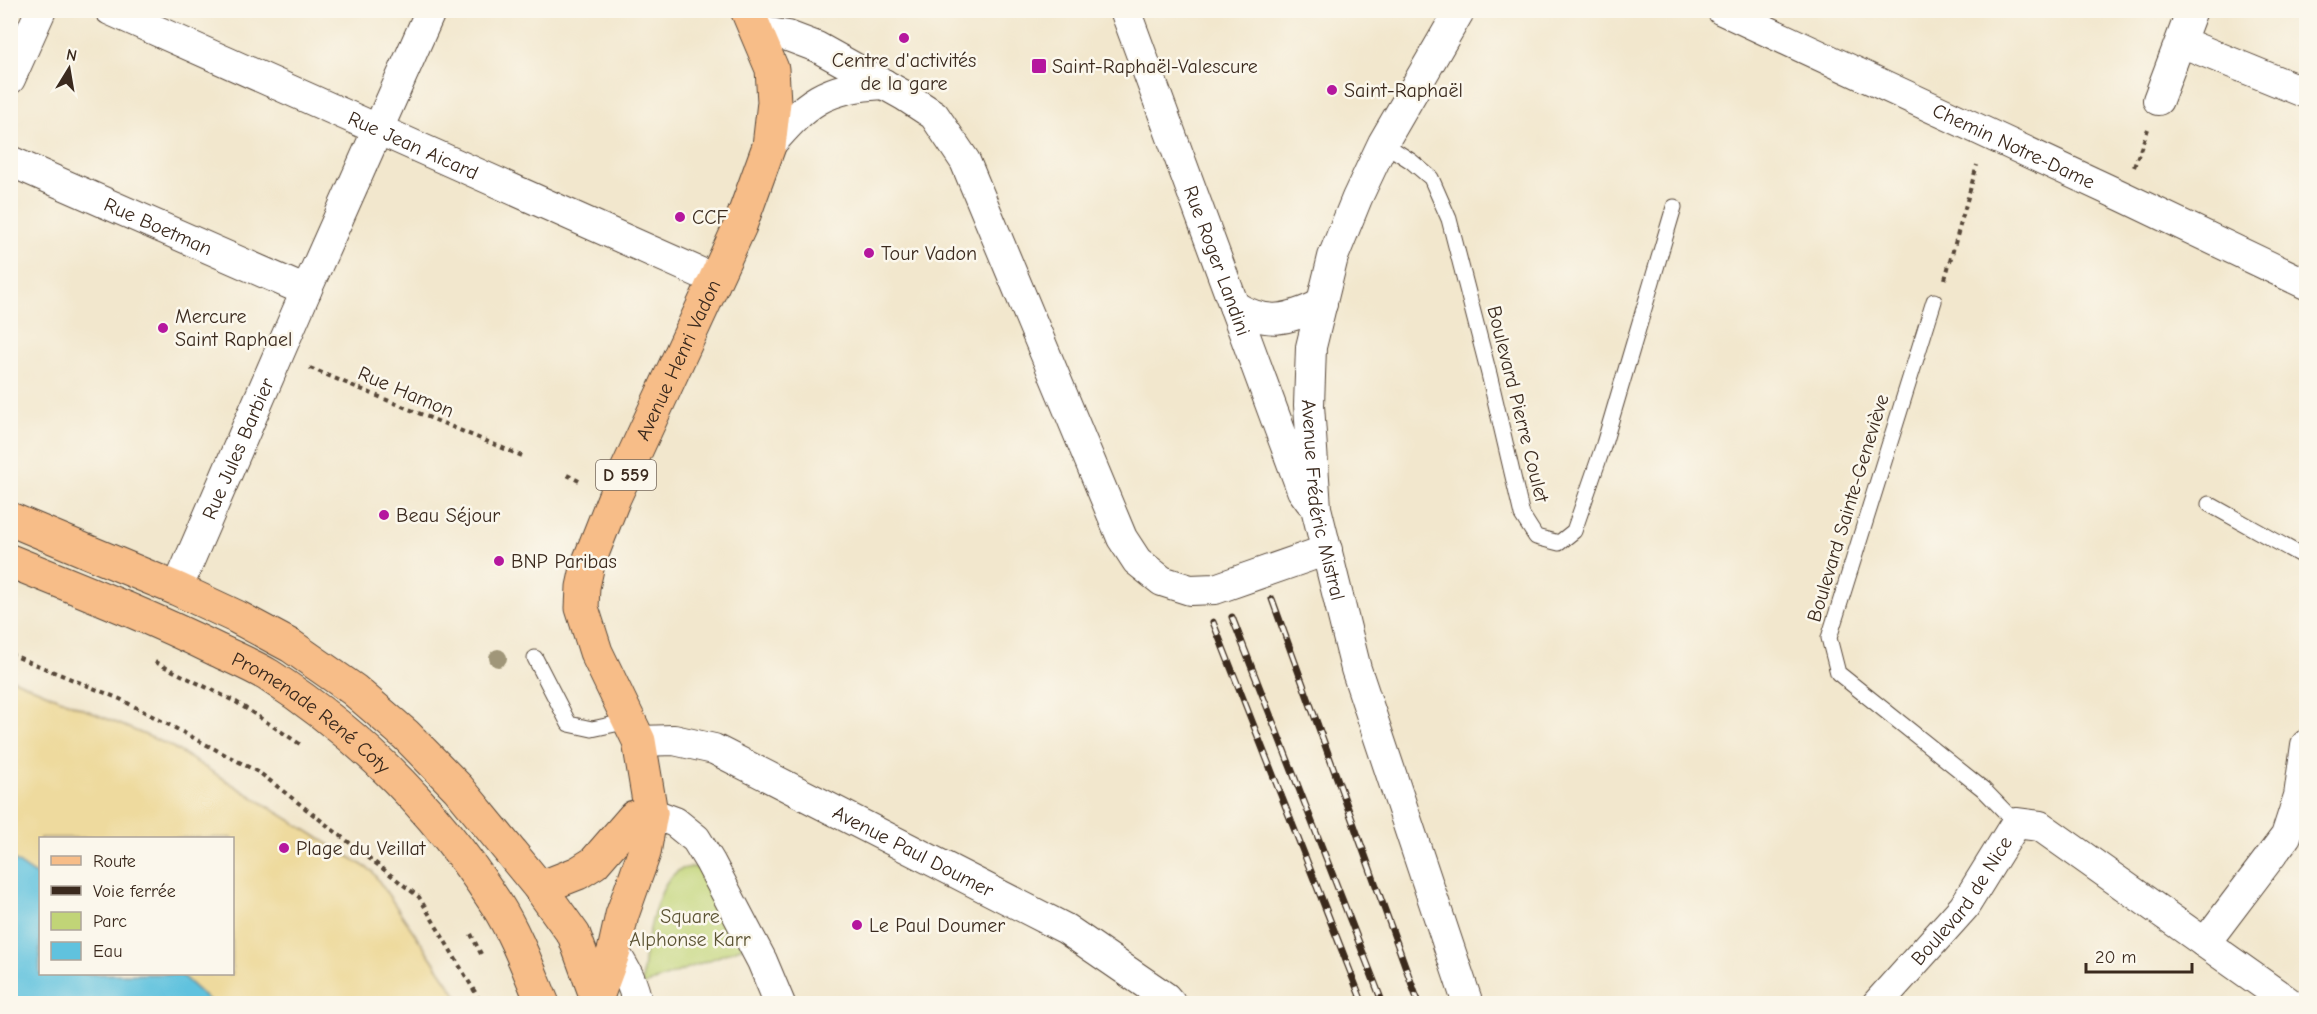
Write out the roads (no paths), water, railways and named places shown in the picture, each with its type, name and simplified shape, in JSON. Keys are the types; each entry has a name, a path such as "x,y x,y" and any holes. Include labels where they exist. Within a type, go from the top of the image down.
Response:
{"main road":[{"name":"D 559","path":"752,21 772,69 774,102 769,146"},
{"name":"Avenue Henri Vadon","path":"651,813 634,731 596,652 582,608 583,587 588,564 614,498 740,226 769,146"},
{"name":"Promenade René Coty","path":"10,519 177,589 237,617 291,645 354,690 406,735 458,788 540,888 573,935 598,1000"},
{"name":"Promenade René Coty","path":"10,561 179,631 266,674 320,712 379,762 434,817 498,906 543,1004"},
{"name":"D 559","path":"598,1000 614,951 622,915 645,853 651,813"},
{"path":"540,888 578,873 594,863 634,817 651,813"}],"street":[{"path":"10,79 41,10"},
{"name":"Rue Jean Aicard","path":"110,10 714,279"},
{"name":"Rue Jules Barbier","path":"177,589 431,10"},
{"name":"Rue Roger Landini","path":"1125,10 1302,490 1316,508"},
{"name":"Avenue Frédéric Mistral","path":"1460,10 1383,143 1333,257 1311,347 1309,405 1316,508 1356,669 1468,1004"},
{"name":"Chemin Notre-Dame","path":"1722,10 2307,284"},
{"path":"2158,100 2192,10"},
{"path":"752,21 817,47 934,115 965,161 1122,538 1137,561 1162,581 1190,590 1215,588 1327,550"},
{"path":"2181,42 2307,93"},
{"path":"769,146 796,115 831,92 856,86 884,84"},
{"name":"Rue Boetman","path":"10,161 306,291"},
{"path":"1234,306 1250,316 1271,319 1295,316 1322,304"},
{"name":"Avenue Paul Doumer","path":"634,731 714,750 1066,929 1166,997 1171,1004"},
{"path":"2205,943 2286,836 2299,796 2307,745"},
{"path":"651,813 675,822 696,839 762,961 780,1004"},
{"path":"2016,823 2040,826 2291,1004"},
{"name":"Boulevard de Nice","path":"1877,1004 1964,907 2016,823"},
{"path":"614,951 630,976 638,1004"}],"lane":[{"name":"Boulevard Pierre Coulet","path":"1383,143 1411,161 1431,178 1449,219 1522,515 1536,537 1558,543 1574,531 1604,444 1674,207"},
{"name":"Boulevard Sainte-Geneviève","path":"1934,301 1829,638 1838,673 1983,789 2016,823"},
{"path":"2209,504 2307,558"},
{"path":"535,658 569,724 592,729 634,731"}],"water":[{"path":"11,858 39,877 39,975 181,975 212,1003 11,1003"}],"railway":[{"path":"1272,599 1419,1004"},
{"path":"1232,617 1383,1004"},
{"path":"1213,622 1363,1004"}],"place":[{"name":"Centre d'activités de la gare","path":"904,38"},
{"name":"Saint-Raphaël-Valescure","path":"1039,66"},
{"name":"Saint-Raphaël","path":"1332,90"},
{"name":"CCF","path":"680,217"},
{"name":"Tour Vadon","path":"869,253"},
{"name":"Mercure Saint Raphael","path":"163,328"},
{"name":"Beau Séjour","path":"384,515"},
{"name":"BNP Paribas","path":"499,561"},
{"name":"Plage du Veillat","path":"284,848"},
{"name":"Le Paul Doumer","path":"857,925"}],"park label":[{"name":"Square Alphonse Karr","path":"690,928"}]}
